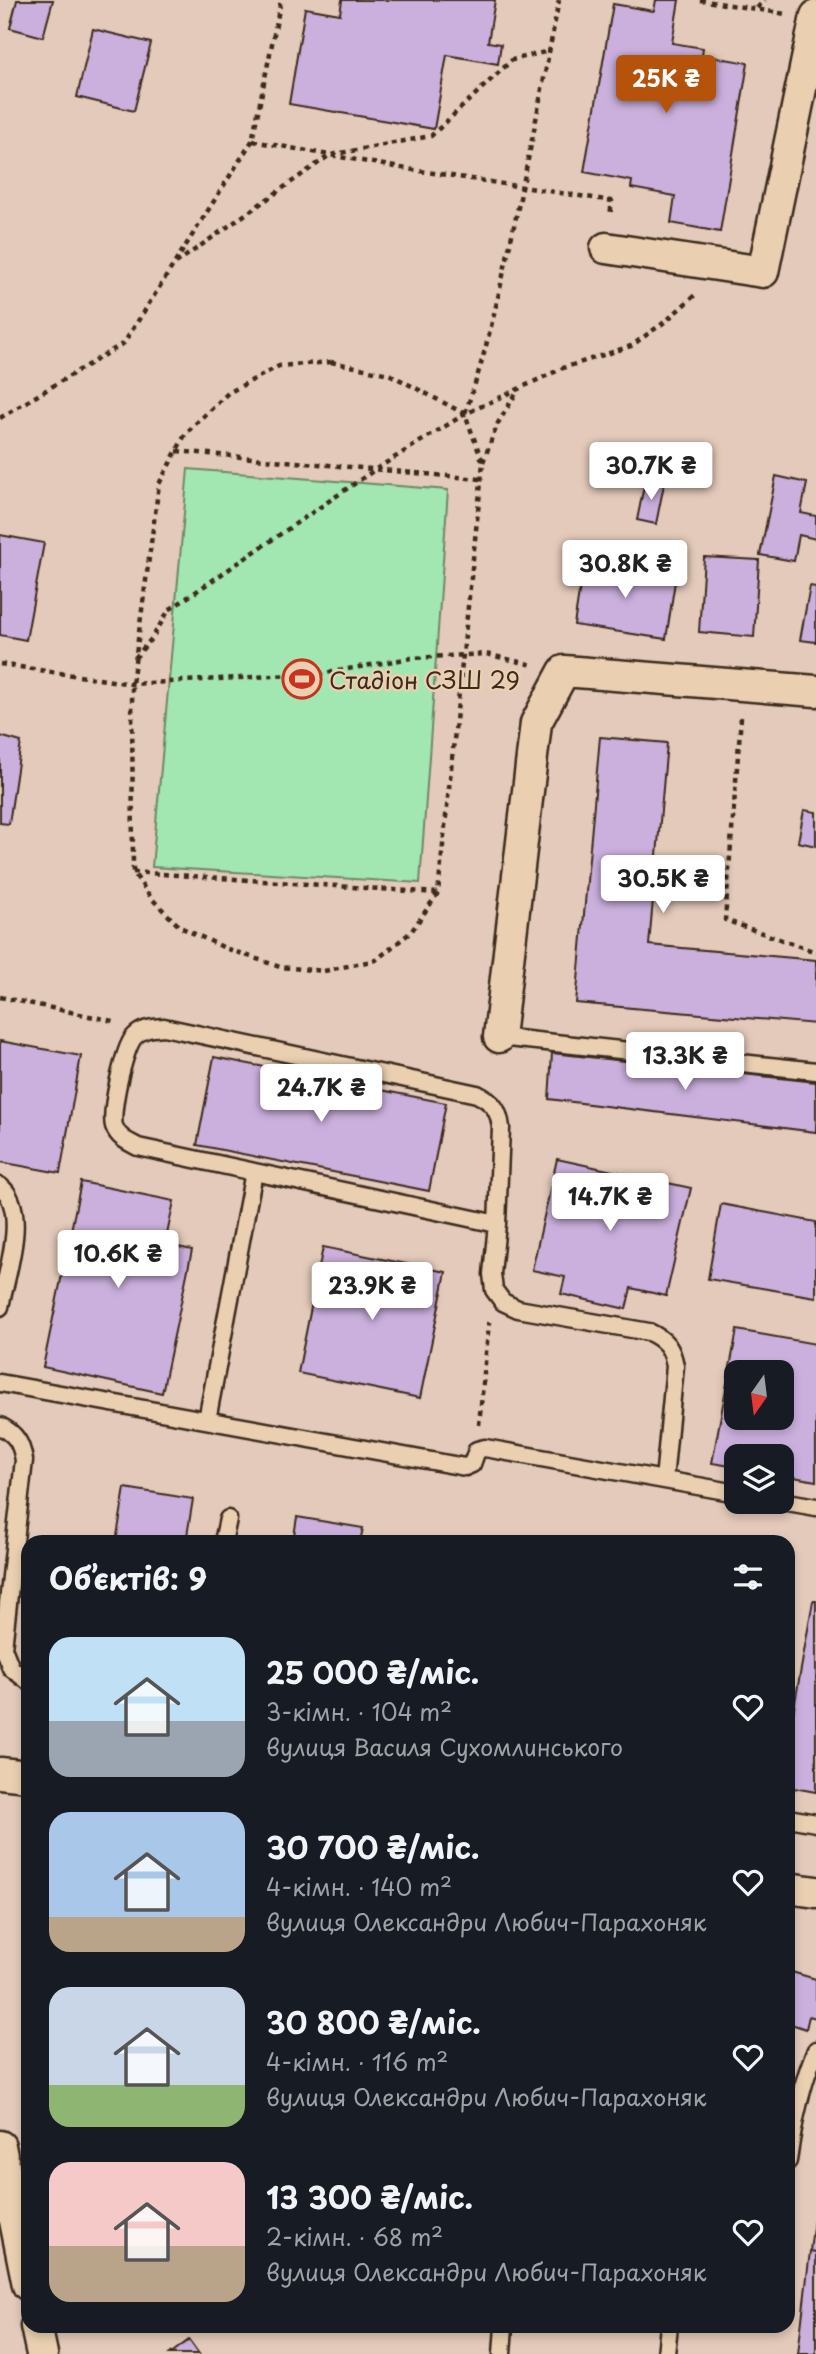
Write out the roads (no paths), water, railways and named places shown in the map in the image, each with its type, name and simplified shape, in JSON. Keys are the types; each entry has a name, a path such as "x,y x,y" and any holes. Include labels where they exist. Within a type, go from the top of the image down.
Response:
{"street":[{"path":"606,248 763,272 810,25"},
{"path":"499,1037 536,723 564,671 816,691"},
{"path":"0,1773 21,1775"},
{"path":"795,1889 816,1892"},
{"path":"0,2146 21,2250"},
{"path":"38,2333 42,2354"}],"lane":[{"path":"497,1224 138,1147 123,1140 114,1126 114,1110 127,1052 134,1037 148,1028 164,1027 477,1094 490,1101 499,1113 501,1128 497,1224 492,1274 494,1290 503,1302 518,1309 649,1332 663,1338 673,1351 675,1366 664,1480"},
{"path":"499,1037 816,1071"},
{"path":"207,1420 254,1172"},
{"path":"0,1185 14,1205 16,1226 0,1307"},
{"path":"0,1383 465,1467 472,1464 477,1450 485,1448 724,1491"},
{"path":"0,1426 12,1432 22,1444 24,1460 3,1648 11,1668 21,1676"},
{"path":"794,1503 816,1507"},
{"path":"225,1535 228,1519"},
{"path":"795,1820 816,1824"},
{"path":"795,2122 808,2067 816,2050"},
{"path":"502,2354 504,2333"},
{"path":"666,2354 668,2333"}],"place":[{"name":"Стадіон СЗШ 29","path":"302,679"}]}
